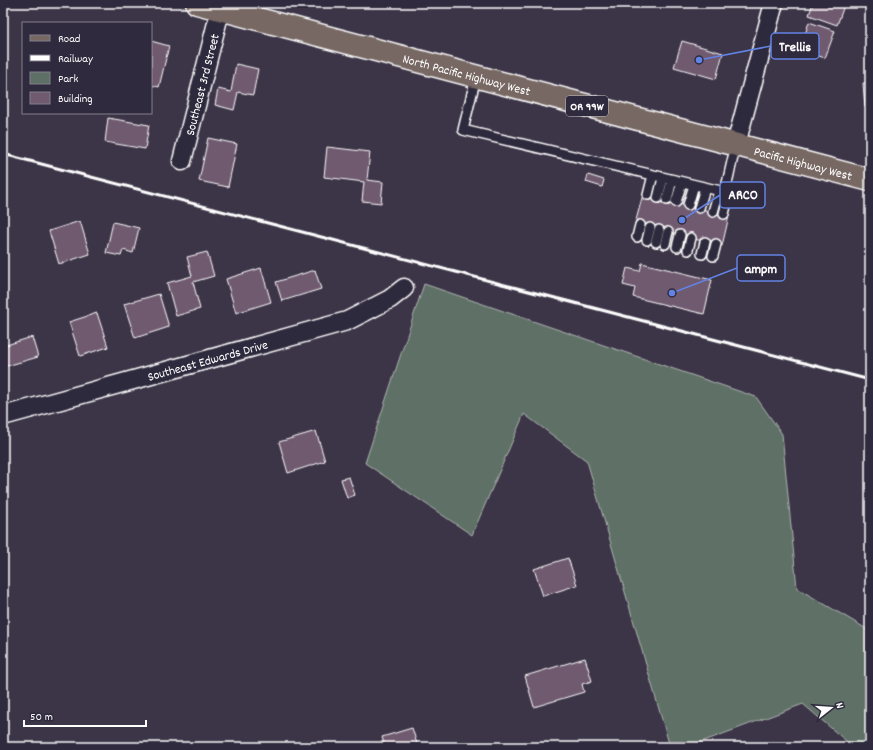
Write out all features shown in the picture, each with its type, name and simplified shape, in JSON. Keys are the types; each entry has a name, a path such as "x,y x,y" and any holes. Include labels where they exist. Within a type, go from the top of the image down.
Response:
{"main road":[{"name":"North Pacific Highway West","path":"197,3 221,6 476,77 736,144"},
{"name":"Pacific Highway West","path":"736,144 870,180"}],"street":[{"path":"736,144 774,3"},
{"name":"Southeast 3rd Street","path":"182,161 221,6"},
{"name":"Southeast Edwards Drive","path":"3,416 347,321 390,299 404,288"}],"lane":[{"path":"476,77 463,130 725,192 736,144"},
{"path":"648,195 653,175"},
{"path":"668,179 667,200 682,182"},
{"path":"688,206 694,185"},
{"path":"699,208 705,188"},
{"path":"713,212 719,191"},
{"path":"724,214 729,193"},
{"path":"637,237 640,225"},
{"path":"654,229 656,242 668,232"},
{"path":"677,247 680,236"},
{"path":"688,250 692,238"},
{"path":"702,254 705,242"},
{"path":"712,256 716,244"}],"green space":[{"path":"424,284 756,397 782,434 797,588 870,631 870,747 853,747 803,704 688,747 670,747 587,461 524,414 472,535 365,463"}],"building":[{"path":"813,3 845,3 837,25 809,15"},
{"path":"809,22 835,31 825,58 800,50"},
{"path":"152,41 169,46 159,87 152,85"},
{"path":"682,41 723,53 716,79 674,67"},
{"path":"236,64 258,69 253,95 238,92 234,110 215,105 218,89 231,92"},
{"path":"863,83 870,83 870,107 865,107"},
{"path":"108,118 149,125 145,149 105,142"},
{"path":"208,138 237,144 228,187 199,181"},
{"path":"327,147 370,152 367,180 383,182 381,203 362,201 364,182 324,177"},
{"path":"588,175 604,180 602,187 586,182"},
{"path":"643,194 729,216 722,246 635,224"},
{"path":"80,221 90,254 59,264 49,231"},
{"path":"113,222 139,228 133,253 123,250 121,256 106,253"},
{"path":"207,252 214,276 193,282 200,309 176,316 167,283 192,276 187,257"},
{"path":"642,263 712,280 704,314 633,297 635,288 623,285 627,268 640,271"},
{"path":"261,268 271,302 236,313 226,279"},
{"path":"315,270 321,289 282,301 276,282"},
{"path":"159,294 169,327 135,338 124,304"},
{"path":"97,313 108,347 80,356 69,322"},
{"path":"32,337 38,357 3,367 3,346"},
{"path":"316,431 325,461 288,473 279,442"},
{"path":"349,477 355,495 347,498 341,479"},
{"path":"568,558 577,585 543,596 534,569"},
{"path":"585,658 592,681 582,684 584,692 534,707 525,676"},
{"path":"412,728 418,747 385,747 382,737"}],"railway":[{"path":"3,154 870,380"}],"place":[{"name":"Trellis","path":"699,60"},
{"name":"ARCO","path":"682,220"},
{"name":"ampm","path":"672,293"}]}
